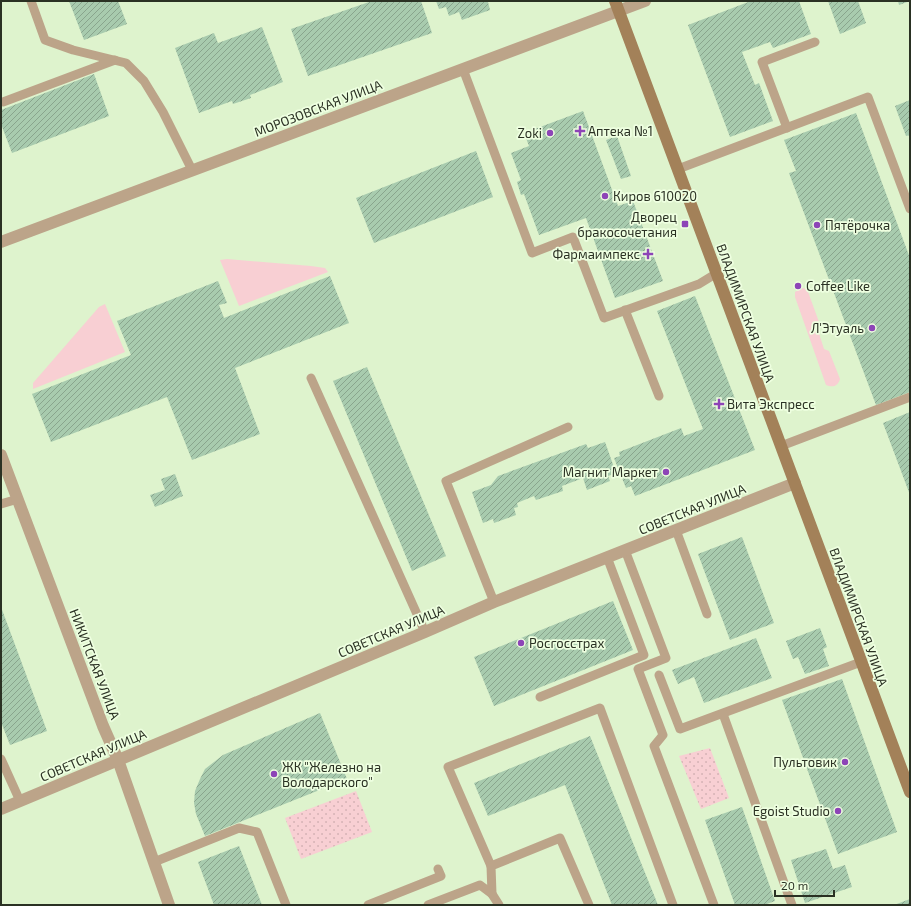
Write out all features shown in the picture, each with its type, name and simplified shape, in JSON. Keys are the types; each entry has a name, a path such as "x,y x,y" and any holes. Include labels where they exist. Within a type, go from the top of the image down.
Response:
{"main road":[{"name":"ВЛАДИМИРСКАЯ УЛИЦА","path":"617,6 910,792"}],"street":[{"name":"МОРОЗОВСКАЯ УЛИЦА","path":"1,242 463,69 617,6 645,1"},
{"name":"НИКИТСКАЯ УЛИЦА","path":"1,455 103,726 118,760 169,905"},
{"name":"СОВЕТСКАЯ УЛИЦА","path":"1,809 494,602 795,483"}],"lane":[{"path":"31,1 45,40 74,50 126,63 144,81 163,112 192,170"},
{"path":"787,128 762,62 815,42"},
{"path":"3,102 116,60"},
{"path":"463,69 532,253 573,237 604,318 699,284 716,273"},
{"path":"678,169 868,97 910,209"},
{"path":"625,310 659,396"},
{"path":"311,378 425,632"},
{"path":"781,446 910,397"},
{"path":"494,602 446,481 568,428"},
{"path":"1,504 18,499"},
{"path":"676,530 707,614"},
{"path":"625,550 666,658 638,669 663,735 654,746 714,905"},
{"path":"540,697 644,655 607,557"},
{"path":"659,675 680,729 861,662"},
{"path":"492,894 491,866 448,767 600,708 673,905"},
{"path":"723,714 792,905"},
{"path":"1,759 20,801"},
{"path":"154,862 239,828 257,832 286,905"},
{"path":"491,866 560,838 589,905"},
{"path":"368,905 441,876 438,869"},
{"path":"428,905 480,885 492,894 499,905"}],"shaded area":[{"path":"227,259 311,266 325,268 328,272 239,306 220,260"},
{"path":"802,288 807,289 819,322 816,324 824,349 829,351 840,379 835,386 826,385 795,297 795,292"},
{"path":"105,304 125,352 33,389 33,383 99,307"},
{"path":"710,748 729,798 701,809 679,756"},
{"path":"356,791 372,832 301,859 285,818"}],"building":[{"path":"69,1 118,1 127,24 84,40"},
{"path":"372,1 421,1 432,33 308,76 291,29"},
{"path":"436,1 491,1 488,2 490,10 462,20 459,12 449,16 446,7 439,9"},
{"path":"751,1 799,1 811,34 773,48 770,42 742,52 755,85 759,83 773,121 730,137 688,25"},
{"path":"828,1 858,1 866,23 840,34"},
{"path":"898,1 910,1 899,5"},
{"path":"262,27 283,82 250,95 251,98 233,104 232,101 199,113 175,48 214,33 218,43"},
{"path":"94,74 109,116 12,153 1,124 1,110"},
{"path":"910,100 910,135 906,136 895,106"},
{"path":"583,111 618,206 633,201 663,281 615,298 586,218 539,235 524,194 521,195 517,182 521,180 511,153 529,146 524,133"},
{"path":"856,113 910,258 910,392 876,405 789,173 796,171 784,140"},
{"path":"617,136 631,176 621,179 606,140"},
{"path":"476,151 493,197 374,243 356,198"},
{"path":"330,276 349,323 235,368 260,434 192,460 167,397 51,442 32,394 131,355 117,321 218,281 227,303 219,305 224,318"},
{"path":"695,296 755,450 635,496 631,486 626,488 614,458 620,456 619,452 681,428 684,436 703,429 657,311"},
{"path":"367,367 446,556 412,571 333,381"},
{"path":"910,412 910,495 883,423"},
{"path":"605,442 616,473 608,476 610,481 587,490 583,478 562,486 563,491 536,500 534,496 517,503 518,507 514,508 516,515 494,523 493,519 483,523 472,492 491,485 498,476 586,444 588,448"},
{"path":"175,474 183,496 155,507 150,495 165,490 161,479"},
{"path":"742,537 774,623 730,640 698,554"},
{"path":"613,601 633,650 494,706 474,657"},
{"path":"1,607 47,731 10,745 1,722"},
{"path":"820,628 827,647 823,649 829,666 805,674 798,657 793,659 786,641"},
{"path":"756,638 772,678 704,703 694,677 678,684 672,670"},
{"path":"842,679 897,832 838,854 782,700"},
{"name":"ЖК \"Железно на Володарского\"","path":"320,713 347,779 205,836 196,814 194,803 195,791 205,769 223,755"},
{"path":"590,736 658,905 612,905 565,785 488,816 474,783"},
{"path":"742,807 775,901 764,905 735,905 705,820"},
{"path":"239,846 262,905 214,905 198,862"},
{"path":"826,849 833,869 845,865 852,887 805,903 791,860"},
{"path":"910,899 910,905 894,905"}],"place":[{"name":"Аптека №1","path":"580,131"},
{"name":"Zoki","path":"550,133"},
{"name":"Киров 610020","path":"605,196"},
{"name":"Дворец бракосочетания","path":"685,224"},
{"name":"Пятёрочка","path":"817,225"},
{"name":"Фармаимпекс","path":"648,254"},
{"name":"Coffee Like","path":"798,286"},
{"name":"Л'Этуаль","path":"872,328"},
{"name":"Вита Экспресс","path":"719,404"},
{"name":"Магнит Маркет","path":"666,472"},
{"name":"Росгосстрах","path":"521,643"},
{"name":"Пультовик","path":"845,762"},
{"name":"ЖК \"Железно на Володарского\"","path":"274,774"},
{"name":"Egoist Studio","path":"838,811"}]}
